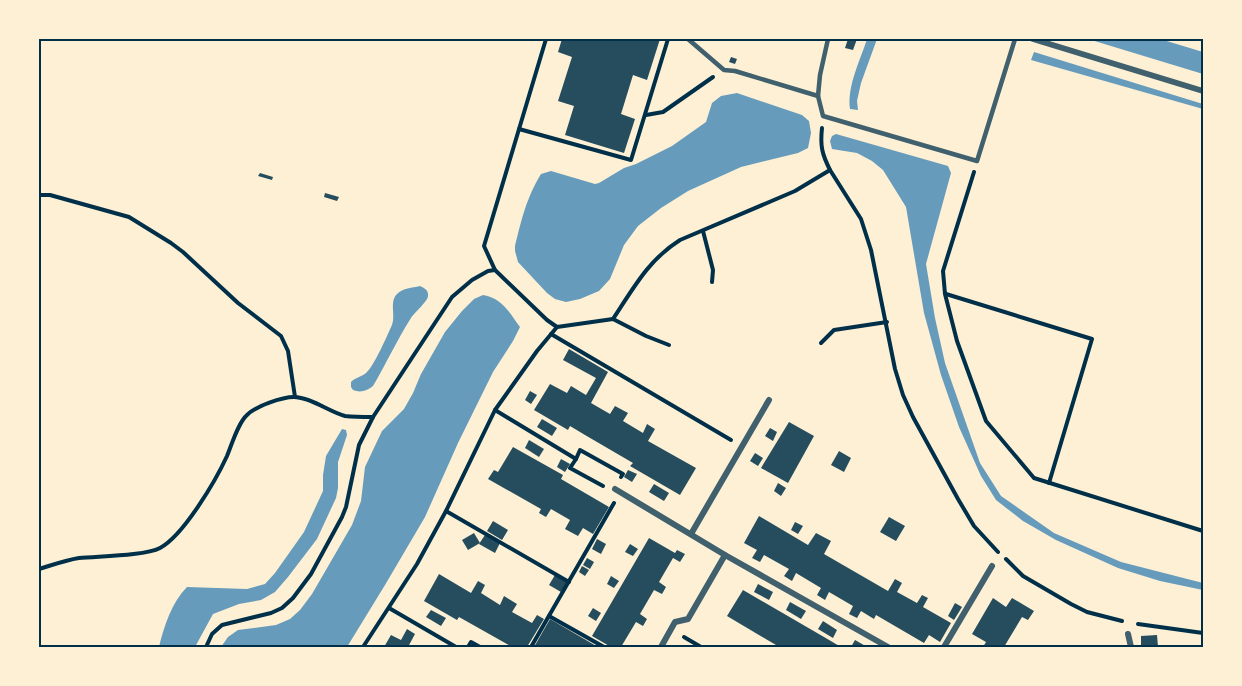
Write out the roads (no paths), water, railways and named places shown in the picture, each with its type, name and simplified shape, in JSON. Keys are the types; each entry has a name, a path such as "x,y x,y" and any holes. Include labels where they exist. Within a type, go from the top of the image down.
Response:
{"street":[{"path":"1033,39 1203,91"},
{"path":"691,534 769,400"},
{"path":"618,490 725,555 888,647"},
{"path":"661,647 675,622 688,619 725,555"},
{"path":"944,647 992,566"},
{"path":"1128,634 1131,647"}],"lane":[{"path":"688,39 724,70 735,71 818,96"},
{"path":"828,39 818,96 823,116 977,161 1015,39"}],"water":[{"path":"867,39 877,39 861,83 857,101 858,110 850,109 850,91"},
{"path":"1088,39 1160,39 1203,52 1203,74"},
{"path":"1034,52 1203,104 1203,109 1031,60"},
{"path":"737,93 802,115 809,121 811,133 808,148 798,153 741,167 688,191 661,208 638,226 624,245 610,279 599,291 580,299 566,302 555,299 518,262 515,246 520,226 528,200 541,174 551,171 595,184 599,183 624,168 672,146 706,122 712,103 721,96"},
{"path":"836,134 948,166 951,173 926,264 945,363 980,463 1001,496 1054,533 1121,562 1203,583 1203,590 1160,581 1118,568 1056,540 1023,521 996,500 981,476 959,427 941,375 924,313 906,207 883,170 872,161 857,153 832,149 830,141"},
{"path":"420,286 427,291 427,298 411,318 373,386 363,391 353,390 351,382 365,374 381,350 392,325 395,297 402,290"},
{"path":"483,295 500,302 520,327 493,372 425,517 347,647 221,647 228,637 238,630 276,625 290,619 312,594 352,525 361,501 365,467 382,431 404,409 445,332 474,299"},
{"path":"342,429 346,430 347,435 338,462 336,498 317,539 288,577 275,592 261,600 239,604 213,614 195,647 159,647 169,615 187,587 247,589 265,584 275,573 304,532 323,491 326,456"}]}
